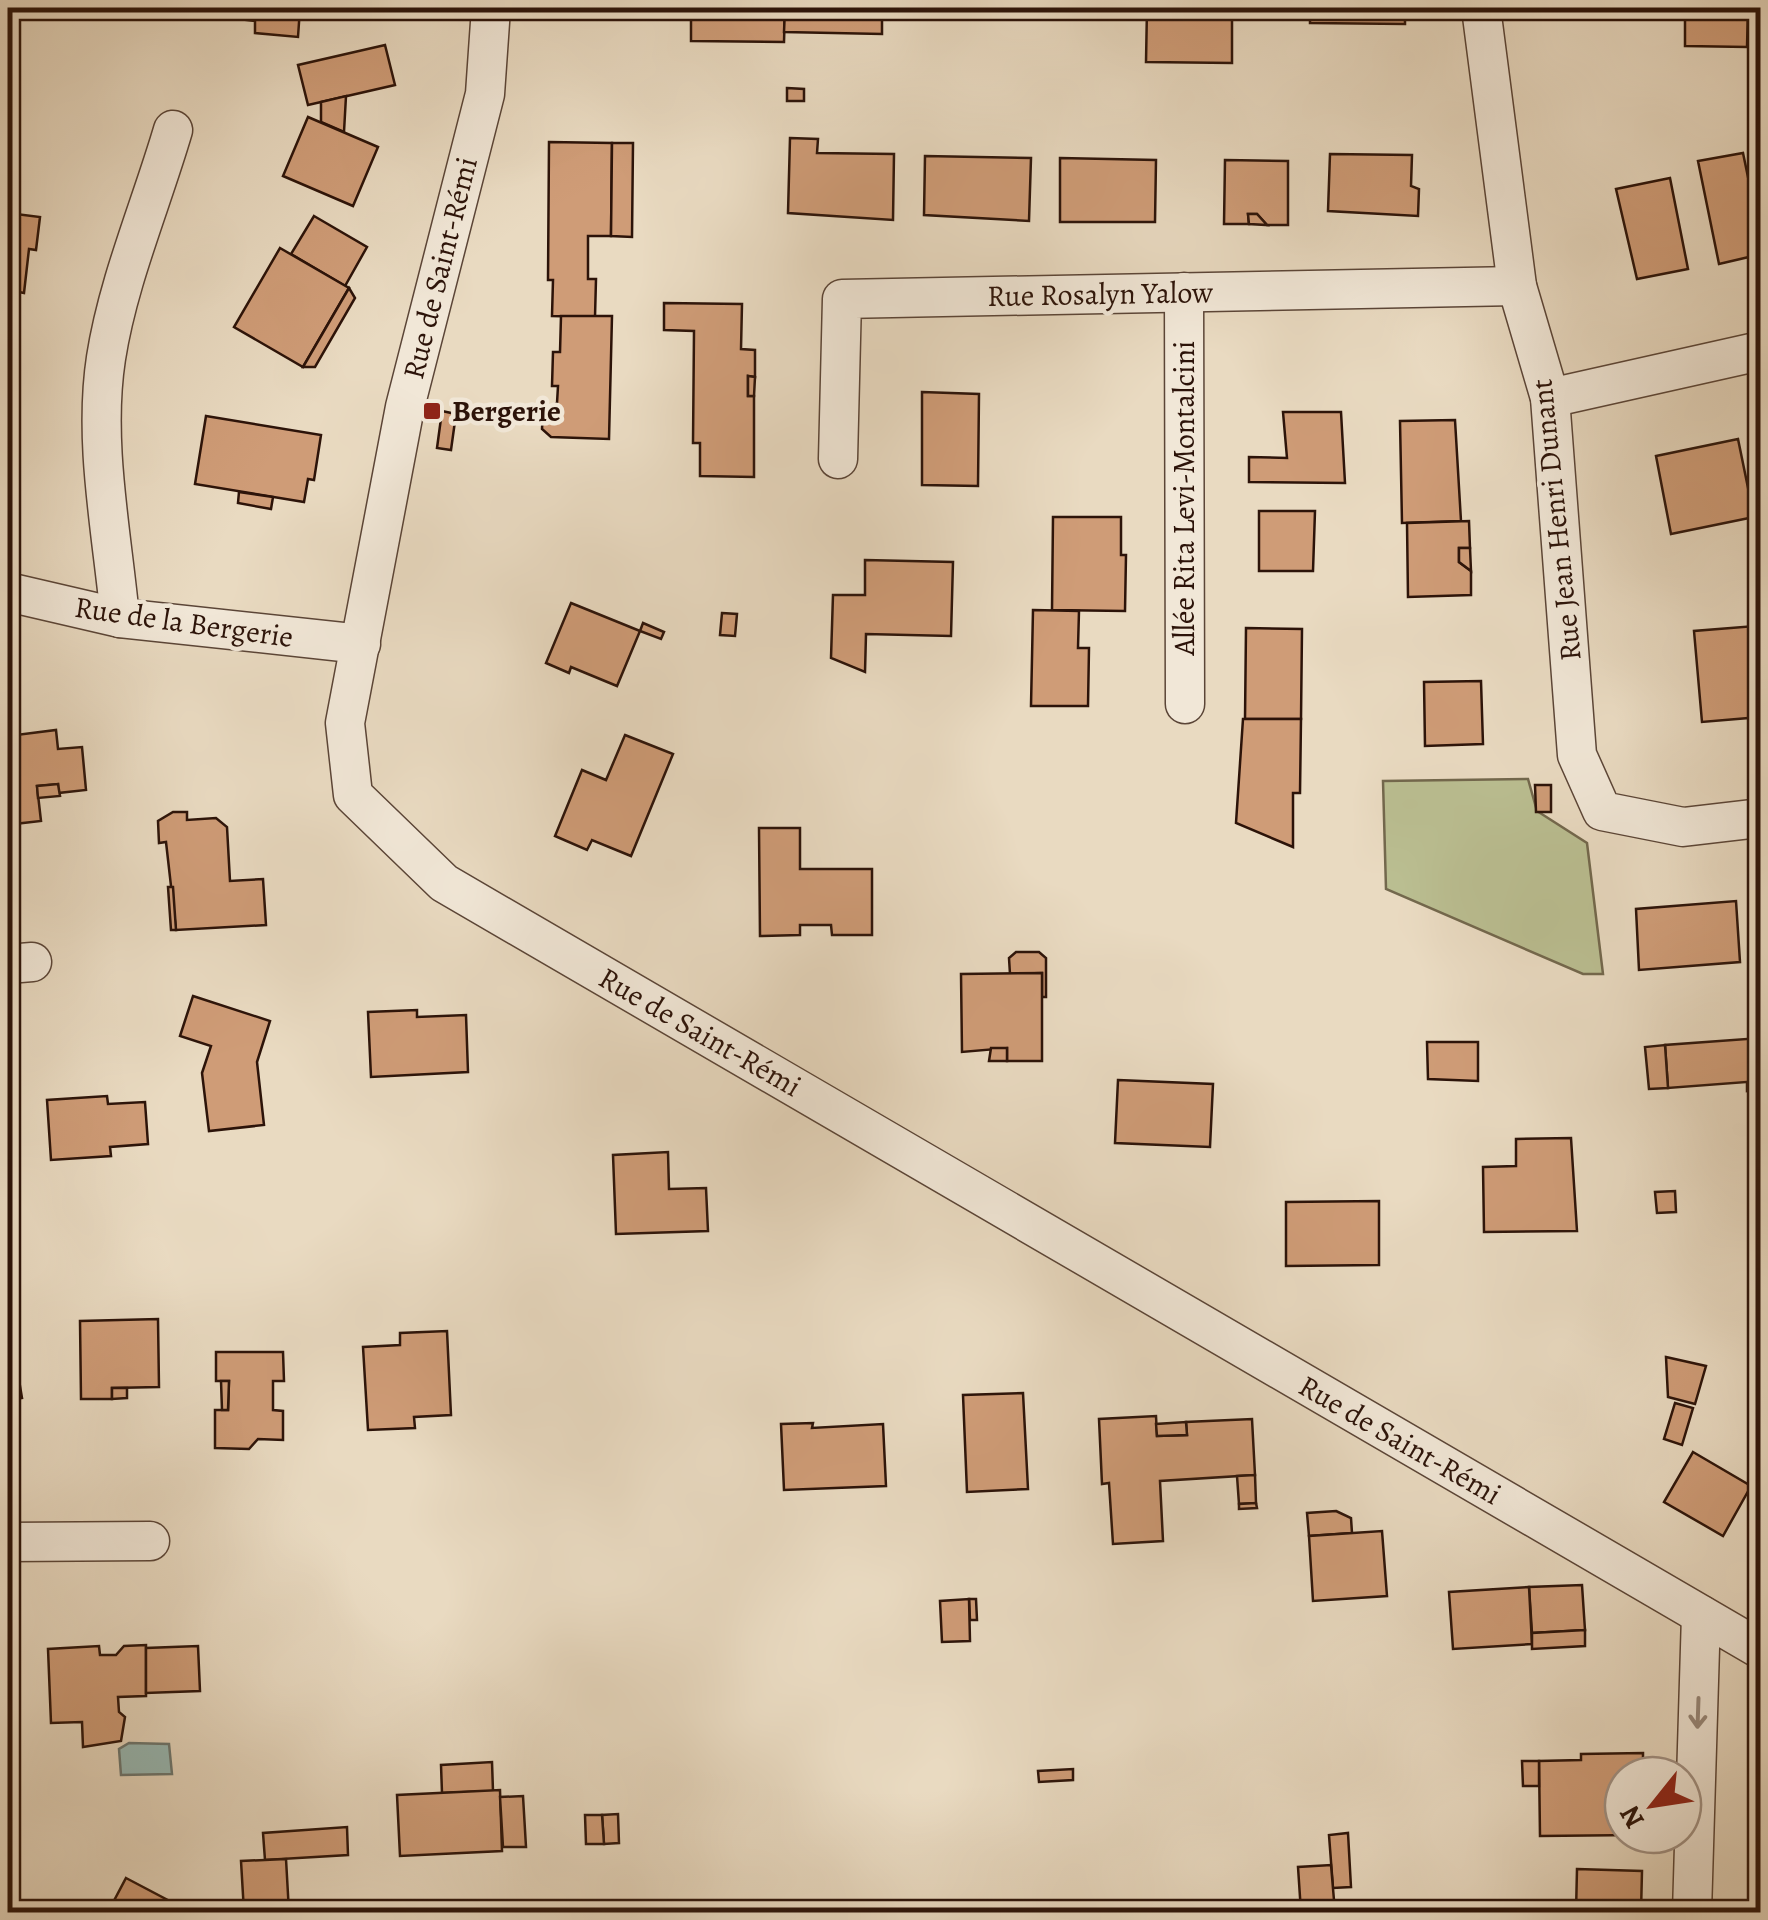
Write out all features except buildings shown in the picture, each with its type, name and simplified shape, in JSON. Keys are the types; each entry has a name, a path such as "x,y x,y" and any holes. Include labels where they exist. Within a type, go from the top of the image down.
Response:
{"street":[{"name":"Rue de Saint-Rémi","path":"491,8 485,94 404,407 345,723 353,795 444,883 1760,1649"},
{"name":"Rue Jean Henri Dunant","path":"1481,8 1518,286 1550,398 1577,755 1602,811 1683,827 1760,818"},
{"path":"120,618 102,424 103,384 111,330 173,130"},
{"name":"Rue Rosalyn Yalow","path":"838,458 842,299 1518,286"},
{"name":"Allée Rita Levi-Montalcini","path":"1184,292 1184,704"},
{"path":"1550,398 1760,351"},
{"name":"Rue de la Bergerie","path":"8,592 120,618 361,644"},
{"path":"8,1542 150,1541"},
{"path":"1692,1912 1701,1615"}],"green space":[{"path":"1528,779 1537,811 1587,843 1603,974 1583,974 1386,889 1383,781"}],"water":[{"path":"129,1743 169,1744 172,1774 121,1775 119,1749"}],"place":[{"name":"Bergerie","path":"432,411"}]}
